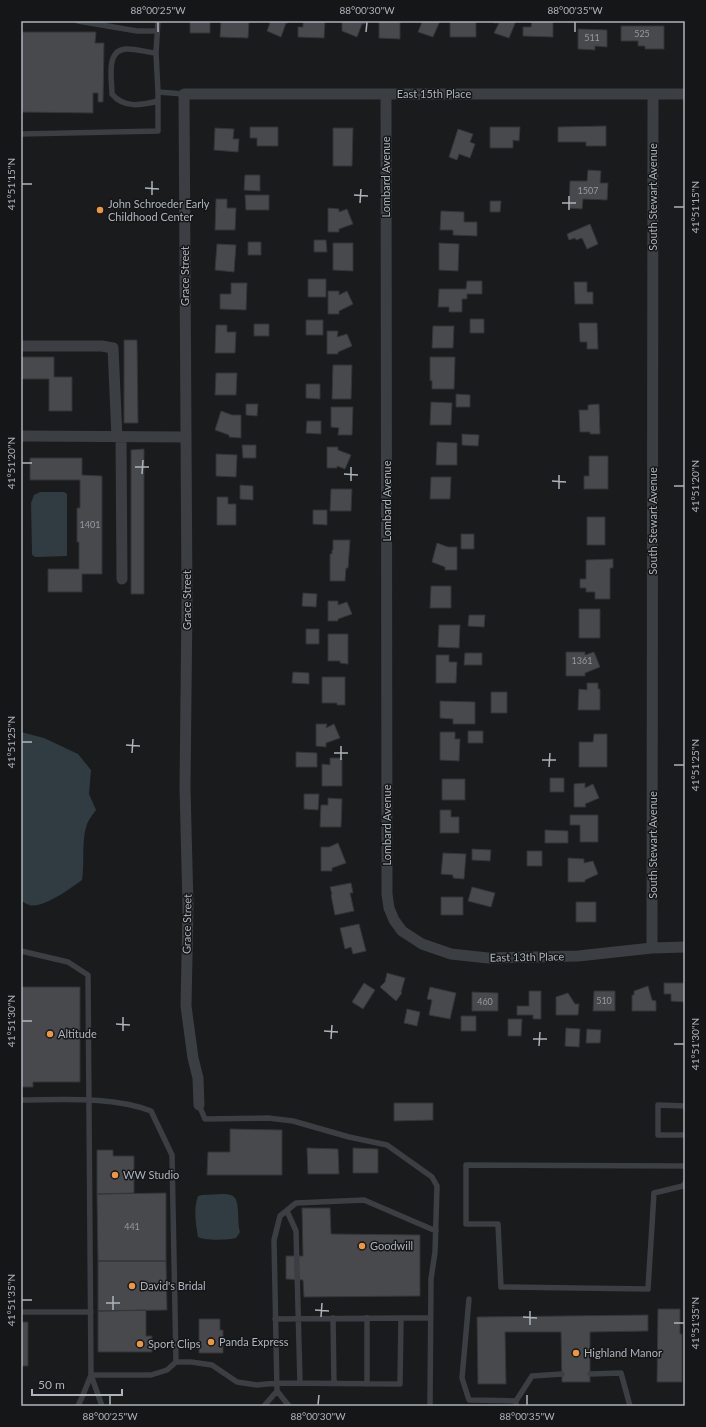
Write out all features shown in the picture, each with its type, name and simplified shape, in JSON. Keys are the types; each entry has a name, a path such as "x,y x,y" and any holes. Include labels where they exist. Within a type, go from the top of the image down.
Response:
{"street":[{"name":"East 15th Place","path":"184,94 685,94"},
{"name":"Grace Street","path":"184,94 188,603 185,788 188,906 186,1006 193,1058 198,1078 199,1104"},
{"name":"Lombard Avenue","path":"386,94 387,894 389,908"},
{"name":"South Stewart Avenue","path":"652,948 653,94"},
{"path":"21,346 102,346 113,348 119,437 122,579"},
{"path":"21,436 186,437"},
{"name":"East 13th Place","path":"389,908 394,920 402,931 422,944 451,954 488,958 578,956 652,948 685,947"}],"lane":[{"path":"78,21 138,31 156,31"},
{"path":"21,134 158,131 156,31 158,21"},
{"path":"156,53 126,49 117,52 111,64 112,94 122,102 135,106 158,101"},
{"path":"158,92 184,94"},
{"path":"21,951 68,962 88,976 91,1375 102,1406"},
{"path":"21,1100 90,1101 135,1105 150,1112 172,1155 176,1362"},
{"path":"199,1104 205,1119 268,1118 294,1121 349,1138 387,1145 432,1177 437,1186 435,1252 431,1279 430,1406"},
{"path":"685,1106 658,1106 658,1135 685,1135"},
{"path":"685,1166 466,1165 466,1224 498,1224 501,1287 648,1289 654,1193 683,1186 685,1183"},
{"path":"289,1406 277,1391 274,1240 280,1216 296,1202 364,1200 436,1231"},
{"path":"287,1211 296,1231 300,1383"},
{"path":"469,1299 462,1378 469,1400 516,1404 532,1376 562,1374"},
{"path":"21,1312 91,1312"},
{"path":"275,1318 430,1318"},
{"path":"333,1318 334,1384"},
{"path":"367,1318 367,1384"},
{"path":"91,1375 151,1375 167,1370 176,1362 191,1362 212,1365 237,1382 257,1385 277,1383 400,1384 401,1318"},
{"path":"590,1374 621,1373 630,1406"},
{"path":"78,1406 91,1375"},
{"path":"264,1406 277,1391"}],"shaded area":[{"path":"40,492 64,492 67,494 67,556 36,557 32,554 31,503 34,495"},
{"path":"21,732 44,738 78,754 91,770 89,794 96,810 88,822 85,831 82,880 57,897 42,904 35,905 28,905 21,900"},
{"path":"222,1194 231,1195 236,1200 240,1232 236,1238 228,1239 211,1240 198,1237 195,1212 198,1196"}],"building":[{"path":"190,21 210,21 210,33 190,33"},
{"path":"221,21 249,21 248,38 220,37"},
{"path":"267,21 288,21 281,37 267,31 270,23"},
{"path":"303,21 325,21 324,38 298,37 298,27 303,27"},
{"path":"342,21 365,21 365,24 362,24 357,37 342,31"},
{"path":"379,21 400,21 400,39 379,38"},
{"path":"418,21 440,21 433,37 418,32 422,22"},
{"path":"450,21 476,21 476,37 450,37"},
{"path":"494,21 516,21 509,38 494,33 499,23 494,23"},
{"path":"532,21 553,21 553,37 523,36 523,27 531,27"},
{"path":"621,26 664,26 664,49 645,49 645,46 638,46 638,41 621,41"},
{"path":"578,29 607,30 607,47 595,46 595,50 578,49"},
{"path":"21,32 96,32 95,43 104,43 103,102 98,102 98,93 93,93 93,113 21,112"},
{"path":"606,126 606,146 586,146 586,142 558,142 558,127"},
{"path":"250,127 278,127 278,146 257,146 257,138 250,138"},
{"path":"490,127 520,127 519,141 513,140 513,148 490,148"},
{"path":"215,128 234,129 233,139 239,139 238,152 214,150"},
{"path":"333,128 353,128 352,166 333,166"},
{"path":"458,129 473,134 470,142 475,144 470,158 459,154 457,160 449,157"},
{"path":"588,170 601,171 600,183 608,183 607,200 583,199 582,209 569,208 570,181 587,181"},
{"path":"245,175 260,175 260,191 244,190"},
{"path":"245,195 269,195 269,210 246,210"},
{"path":"216,199 227,199 227,208 236,208 235,230 215,230"},
{"path":"490,201 501,201 500,212 490,212"},
{"path":"328,208 339,209 339,212 347,209 353,224 339,229 339,232 328,232"},
{"path":"441,211 464,212 464,222 477,222 477,236 453,235 453,230 440,230"},
{"path":"590,224 598,244 587,249 582,238 569,240 567,234"},
{"path":"314,240 326,240 327,252 314,252"},
{"path":"248,242 261,242 261,255 248,255"},
{"path":"333,243 353,243 353,271 333,270"},
{"path":"439,243 459,244 458,271 439,270"},
{"path":"217,244 236,245 234,272 215,270"},
{"path":"308,279 326,279 326,297 308,297"},
{"path":"467,281 482,281 482,294 467,294 467,299 462,299 462,312 449,312 449,307 438,307 439,289 466,289"},
{"path":"574,282 587,282 587,292 593,292 593,304 575,304"},
{"path":"231,283 247,283 246,310 220,309 220,294 231,294"},
{"path":"328,291 339,291 339,295 347,291 353,304 339,311 339,314 328,314"},
{"path":"470,319 484,319 484,333 470,333"},
{"path":"306,320 323,320 323,335 306,335"},
{"path":"579,323 597,323 598,349 587,349 587,342 580,342"},
{"path":"254,324 269,324 269,336 254,336"},
{"path":"216,325 227,325 227,332 236,332 235,353 215,353"},
{"path":"433,326 454,326 453,348 432,348"},
{"path":"327,331 338,331 337,337 347,334 352,346 338,352 338,354 327,354"},
{"path":"124,340 137,340 138,423 124,423"},
{"path":"21,357 54,357 54,377 72,377 72,411 49,411 49,379 22,379 21,381"},
{"path":"430,357 455,357 454,389 432,389 432,380 430,381"},
{"path":"333,365 352,365 351,399 332,399"},
{"path":"216,373 237,373 236,395 215,395"},
{"path":"306,384 320,384 320,399 306,398"},
{"path":"456,394 470,395 470,407 456,407"},
{"path":"431,402 452,403 451,425 430,425"},
{"path":"246,404 258,404 257,416 246,415"},
{"path":"599,404 600,434 580,432 579,410 588,410 588,405"},
{"path":"331,407 353,407 352,435 338,435 339,428 331,427"},
{"path":"221,411 232,415 241,415 241,438 229,437 229,435 215,430"},
{"path":"307,421 321,421 321,434 306,433"},
{"path":"462,434 479,435 478,446 462,445"},
{"path":"437,442 457,443 457,465 436,465"},
{"path":"242,445 256,445 256,458 243,458"},
{"path":"327,447 338,447 338,450 351,455 345,469 337,466 337,468 327,468"},
{"path":"144,449 144,594 131,594 131,450"},
{"path":"216,454 237,455 236,477 216,476"},
{"path":"589,456 608,456 608,489 584,489 584,476 589,476"},
{"path":"30,458 82,458 82,475 102,476 102,574 82,574 82,592 48,592 48,569 79,569 77,508 80,508 80,480 30,480"},
{"path":"431,477 451,477 450,499 430,499"},
{"path":"240,485 253,486 253,500 240,499"},
{"path":"331,489 352,489 351,511 330,511"},
{"path":"217,497 228,497 228,504 236,504 236,525 217,525"},
{"path":"313,510 327,510 327,525 313,524"},
{"path":"587,517 605,517 605,545 587,545"},
{"path":"461,534 474,534 474,549 461,549"},
{"path":"333,540 350,540 348,568 346,568 345,581 330,581 330,554 332,554 333,550"},
{"path":"437,543 448,547 457,547 457,570 445,570 445,567 432,562"},
{"path":"613,559 613,568 610,568 610,599 595,599 595,592 586,592 586,588 580,588 580,579 586,579 586,560"},
{"path":"431,586 451,586 451,608 430,608"},
{"path":"303,593 317,594 316,607 302,606"},
{"path":"328,601 338,601 338,605 347,602 352,614 338,619 338,621 328,621"},
{"path":"579,609 600,609 600,638 579,638"},
{"path":"469,615 485,615 484,627 468,626"},
{"path":"439,625 460,625 459,648 438,647"},
{"path":"306,629 319,629 319,644 306,644"},
{"path":"328,634 348,634 348,664 340,663 340,661 328,661"},
{"path":"566,652 585,652 585,655 594,652 600,667 585,673 585,676 566,676"},
{"path":"465,653 482,653 482,665 464,665"},
{"path":"436,655 449,655 449,662 457,662 456,683 436,683"},
{"path":"293,672 309,673 309,684 292,683"},
{"path":"322,677 345,677 345,705 337,705 337,703 322,703"},
{"path":"587,683 598,683 598,689 600,689 600,710 578,710 579,689 587,690"},
{"path":"491,692 507,692 507,713 491,713"},
{"path":"440,701 475,702 475,724 453,724 453,719 440,718"},
{"path":"316,724 327,724 326,728 334,724 340,738 326,743 326,747 316,746"},
{"path":"468,731 483,731 483,743 468,743"},
{"path":"440,732 455,732 455,739 460,739 459,761 440,760"},
{"path":"594,734 607,734 607,767 579,767 579,742 593,742"},
{"path":"296,752 317,753 317,767 296,767"},
{"path":"330,758 342,758 342,786 322,786 322,764 330,765"},
{"path":"550,778 564,778 564,792 550,792"},
{"path":"442,779 465,779 465,800 442,800"},
{"path":"585,783 585,788 593,784 599,798 585,804 586,807 574,807 574,784"},
{"path":"304,794 319,794 318,810 304,809"},
{"path":"328,798 342,799 341,827 320,827 321,805 328,805"},
{"path":"440,810 451,810 451,817 459,817 459,833 440,833"},
{"path":"570,815 598,815 598,842 580,842 580,825 570,825"},
{"path":"545,830 568,831 568,843 545,843"},
{"path":"338,843 346,863 332,868 332,871 321,871 321,847 329,847"},
{"path":"472,849 491,850 490,861 472,860"},
{"path":"527,851 542,851 542,866 527,866"},
{"path":"443,853 466,854 464,879 453,878 453,875 441,874"},
{"path":"568,858 584,859 584,863 593,861 598,874 585,880 585,882 568,882"},
{"path":"351,883 353,893 350,893 354,911 335,915 330,887"},
{"path":"472,887 495,893 491,907 468,901"},
{"path":"441,897 463,897 463,915 441,915"},
{"path":"576,902 596,902 596,922 576,922"},
{"path":"359,924 366,951 353,954 351,947 345,949 340,928"},
{"path":"387,973 405,978 402,993 396,1001 380,987 385,982"},
{"path":"364,983 375,990 363,1009 352,1002"},
{"path":"664,983 685,983 685,1002 671,1001 671,994 664,994"},
{"path":"648,986 652,1000 656,1001 656,1011 632,1011 632,995 634,995 634,991"},
{"name":"Altitude","path":"21,987 80,987 80,1082 33,1082 33,1087 21,1087"},
{"path":"430,987 456,993 450,1019 429,1015 432,1000 427,999"},
{"path":"529,991 541,991 541,1019 533,1019 533,1015 517,1015 517,1006 529,1006"},
{"path":"594,991 615,991 615,1011 593,1011"},
{"path":"472,992 498,993 498,1011 472,1011"},
{"path":"568,993 575,1004 579,1004 578,1015 556,1015 556,997"},
{"path":"407,1009 420,1012 417,1026 404,1023"},
{"path":"461,1016 476,1016 476,1031 461,1031"},
{"path":"508,1019 522,1019 521,1036 508,1036"},
{"path":"566,1028 580,1029 579,1047 565,1046"},
{"path":"587,1029 601,1030 600,1043 586,1043"},
{"path":"394,1103 433,1103 433,1120 394,1121"},
{"path":"230,1129 282,1130 282,1175 207,1175 208,1152 230,1152"},
{"path":"307,1148 338,1149 339,1174 308,1174"},
{"path":"353,1148 378,1149 378,1173 353,1173"},
{"name":"WW Studio","path":"97,1150 113,1150 113,1156 134,1156 134,1193 97,1194"},
{"path":"166,1193 166,1261 98,1261 97,1194"},
{"name":"Goodwill","path":"302,1208 330,1208 331,1234 420,1235 420,1296 304,1297 303,1280 286,1279 286,1256 303,1256"},
{"name":"David's Bridal","path":"98,1261 166,1261 167,1310 98,1311"},
{"path":"658,1309 680,1309 680,1334 682,1334 682,1382 657,1382"},
{"path":"146,1310 146,1336 152,1336 152,1352 98,1352 98,1311"},
{"name":"Highland Manor","path":"648,1315 648,1331 590,1332 590,1382 562,1382 561,1332 505,1332 506,1384 478,1384 477,1317"},
{"name":"Panda Express","path":"199,1319 220,1319 220,1330 223,1330 223,1353 199,1353"},
{"path":"21,1322 28,1322 28,1366 21,1366"}],"place":[{"name":"John Schroeder Early Childhood Center","path":"100,210"},
{"name":"Altitude","path":"50,1034"},
{"name":"WW Studio","path":"115,1175"},
{"name":"Goodwill","path":"362,1246"},
{"name":"David's Bridal","path":"132,1286"},
{"name":"Panda Express","path":"211,1342"},
{"name":"Sport Clips","path":"140,1344"},
{"name":"Highland Manor","path":"576,1353"}]}
